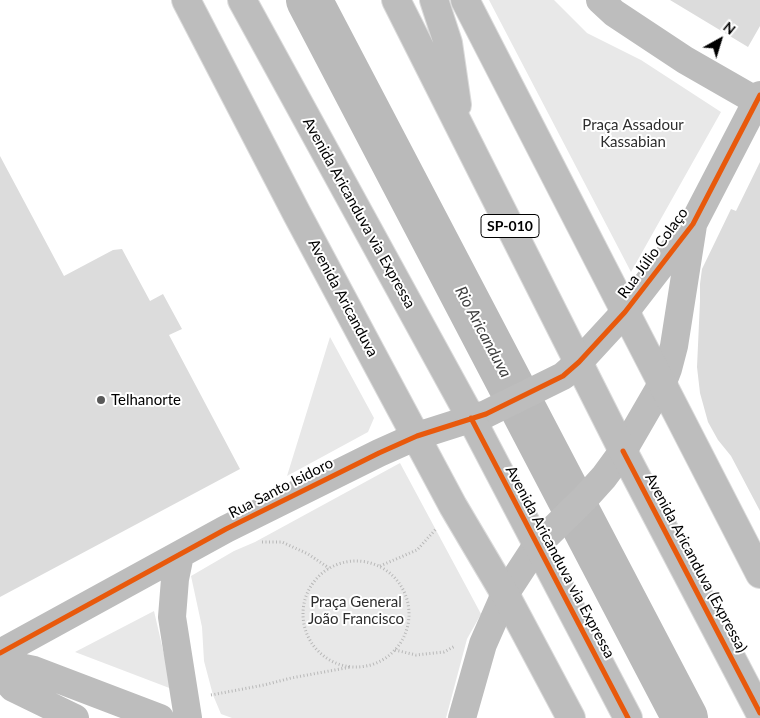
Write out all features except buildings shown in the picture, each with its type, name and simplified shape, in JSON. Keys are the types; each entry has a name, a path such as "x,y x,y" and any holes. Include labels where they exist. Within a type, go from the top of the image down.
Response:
{"main road":[{"name":"Avenida Aricanduva","path":"186,0 297,214 453,506 504,594 571,718"},
{"name":"Avenida Aricanduva via Expressa","path":"242,0 373,237 478,416 543,539 628,718"},
{"name":"Avenida Aricanduva (Expressa)","path":"396,0 461,128 571,369 623,451 760,713"},
{"path":"434,0 448,43 461,128"},
{"path":"465,0 760,574"},
{"path":"600,0 614,13 685,60 759,100"},
{"name":"Rua Júlio Colaço","path":"571,369 625,312 693,224 759,100"},
{"name":"Rua Júlio Colaço","path":"462,718 483,644 504,594 543,539 604,477 623,451 663,382 674,346 693,224"},
{"name":"Rua Santo Isidoro","path":"0,652 226,529 417,436 478,416 571,369"},
{"path":"180,555 175,579 172,617 187,709"},
{"path":"0,663 34,670 160,718"},
{"path":"0,674 13,688 75,718"}],"path":[{"path":"379,566 417,550 453,506"},
{"path":"226,529 255,542 282,542 308,554 329,568"},
{"path":"187,709 291,678 369,665 383,660 395,650 404,637 408,621 408,604 403,589 393,576 379,566 363,562 345,562 329,568 316,579 307,593 303,610 305,627 312,642 323,655 338,664 354,667"},
{"path":"395,650 416,655 444,652 467,639 483,644"}],"green space":[{"name":"Praça Assadour Kassabian","path":"489,0 554,0 587,33 641,60 721,112 631,272"},
{"path":"330,337 374,418 368,432 287,476"},
{"name":"Praça General João Francisco","path":"400,463 481,614 467,639 446,718 232,718 221,714 213,695 204,661 202,627 191,576 234,551 255,542"},
{"path":"154,611 172,689 75,652"}],"waterway":[{"name":"Rio Aricanduva","path":"309,0 685,718"}],"cycle path":[{"path":"0,653 226,529 379,453 417,436 486,414 563,376 579,362 625,312 693,224 760,95"},
{"path":"471,418 628,718"},
{"path":"623,451 760,713"}],"place":[{"name":"Telhanorte","path":"101,400"}]}
